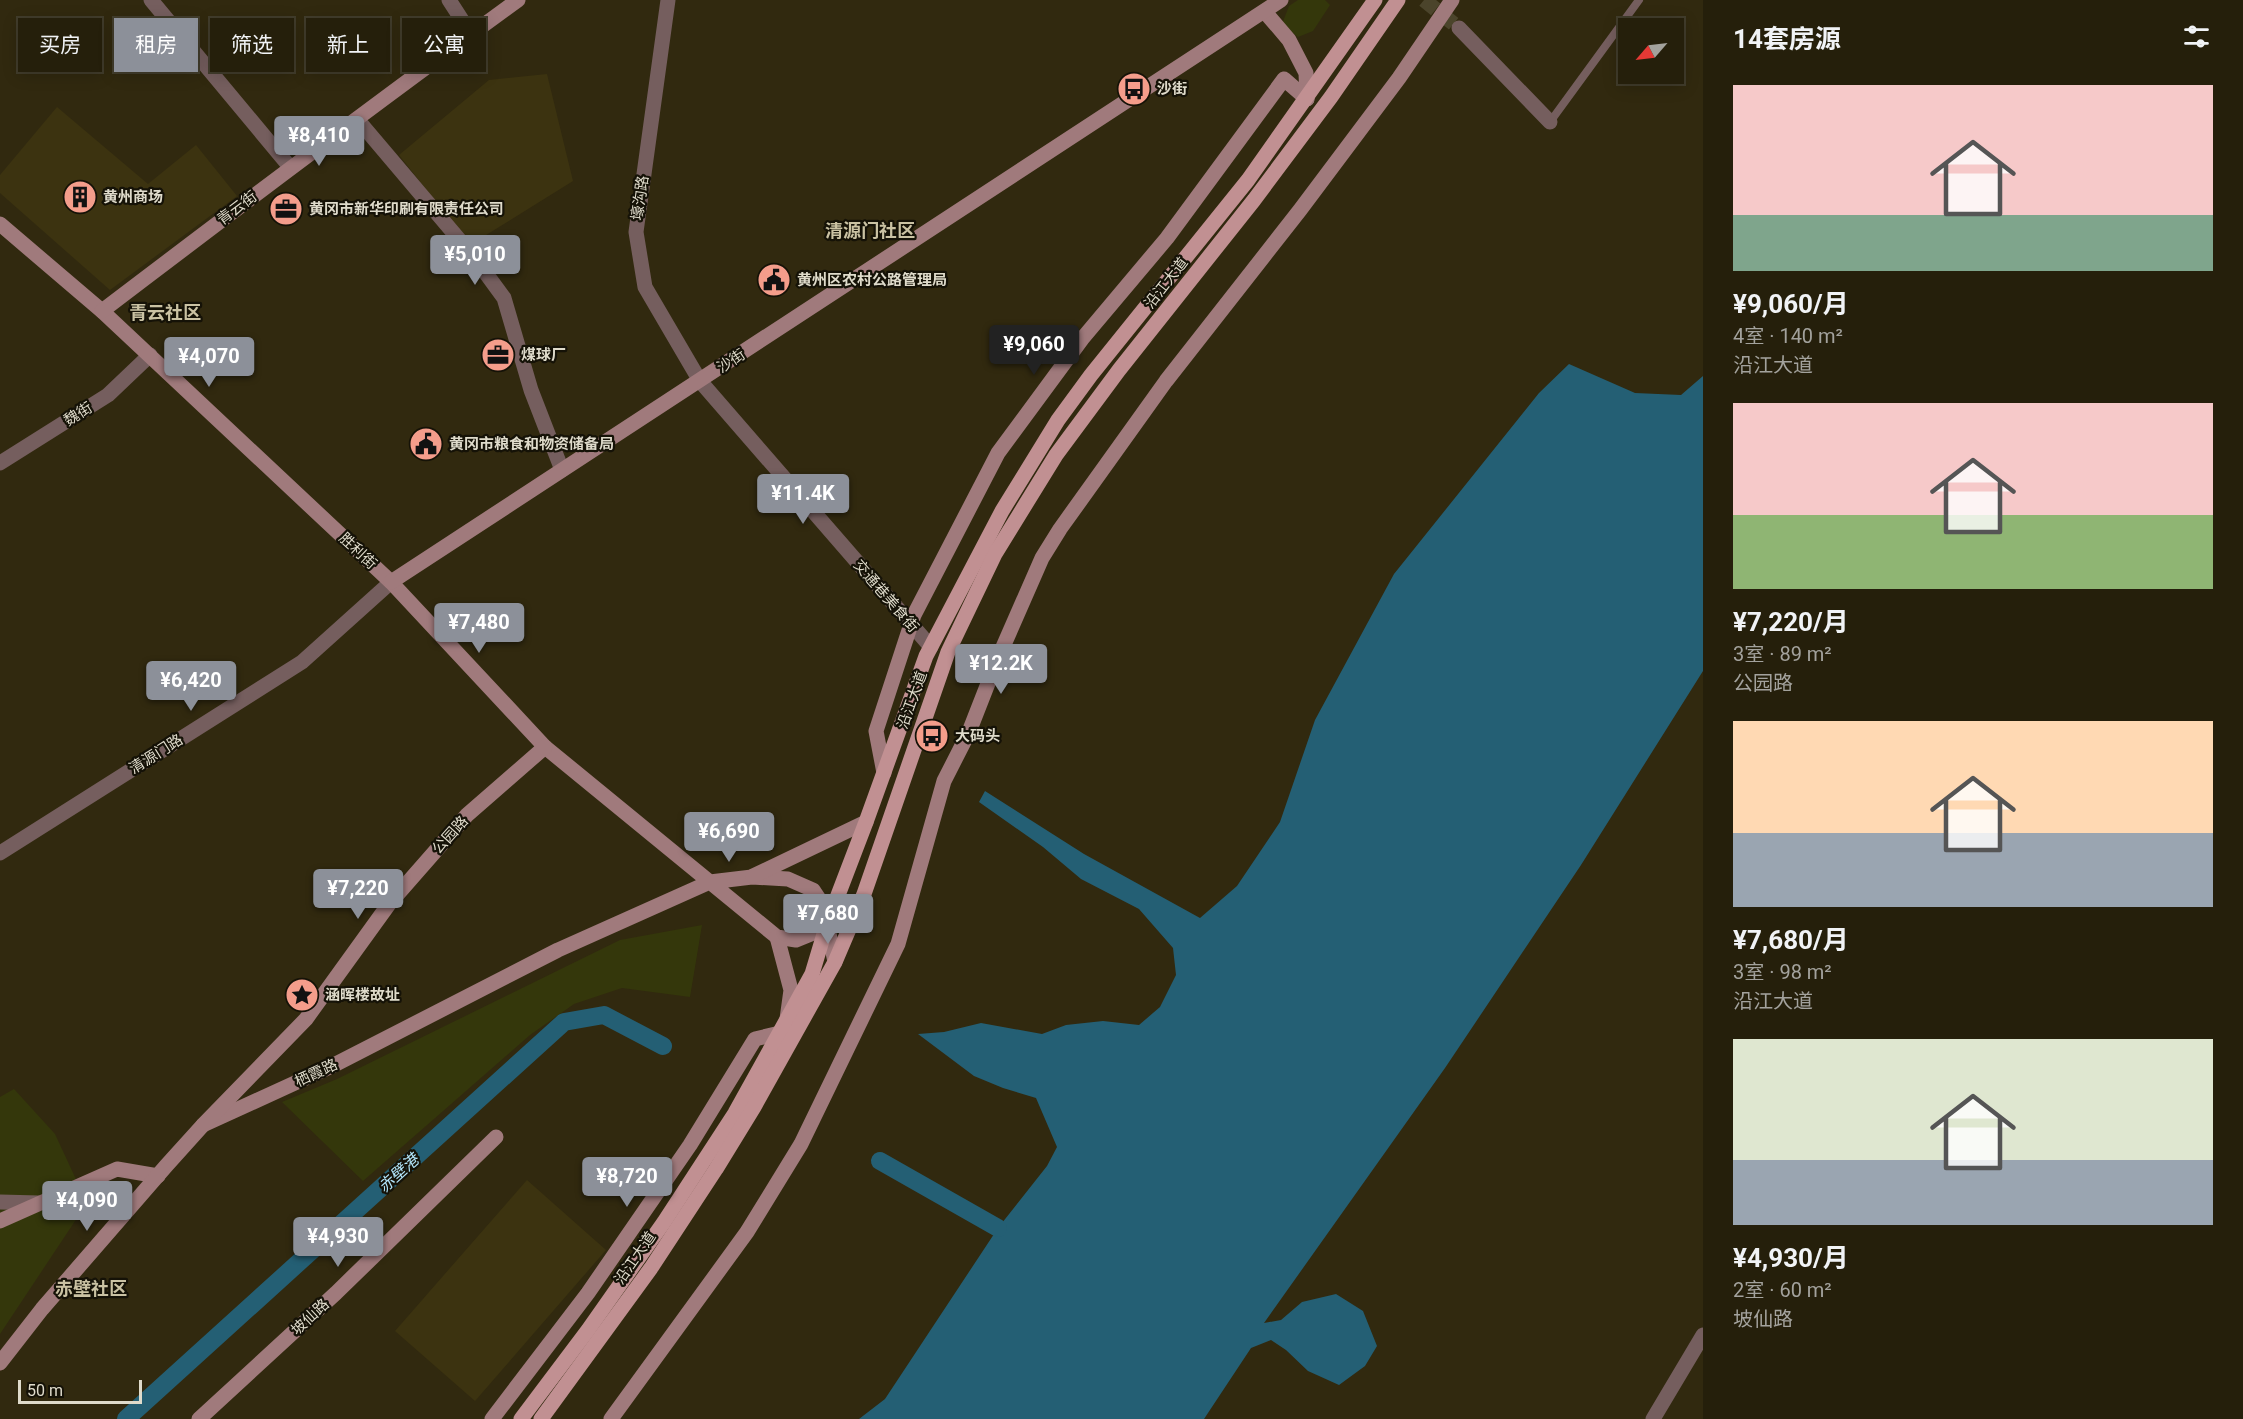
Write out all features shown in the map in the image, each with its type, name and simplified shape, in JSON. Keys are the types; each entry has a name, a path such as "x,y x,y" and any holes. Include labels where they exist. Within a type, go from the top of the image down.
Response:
{"main road":[{"name":"沿江大道","path":"521,1419 588,1330 735,1113 812,974 827,924 931,647 1002,511 1059,420 1091,375 1248,180 1375,0"},
{"name":"沿江大道","path":"541,1419 651,1268 716,1169 754,1107 835,962 864,894 948,652 995,554 1056,455 1119,370 1262,191 1398,0"}],"street":[{"path":"151,0 291,167"},
{"path":"449,0 461,18"},
{"name":"青云街","path":"486,23 518,0"},
{"name":"壕沟路","path":"668,0 636,232 645,287 700,381"},
{"name":"沙街","path":"391,582 1281,0"},
{"path":"611,1419 747,1233 805,1135 898,944 944,781 969,732 1042,558 1166,381 1300,210 1399,78 1452,0"},
{"path":"1265,12 1289,40 1306,73 1307,99"},
{"path":"1459,28 1550,122"},
{"name":"青云街","path":"102,311 420,72"},
{"path":"884,773 876,731 911,625 998,453 1082,339 1167,238 1284,80 1307,99"},
{"path":"357,119 474,257 504,298 531,390 562,470"},
{"name":"胜利街","path":"0,224 102,311 391,582 545,747 777,937"},
{"name":"魏街","path":"0,463 108,395 150,355"},
{"name":"交通巷美食街","path":"700,381 931,647"},
{"name":"清源门路","path":"0,853 302,662 391,582"},
{"name":"公园路","path":"203,1125 306,1019 389,904 467,815 545,747"},
{"path":"752,877 866,822"},
{"path":"752,877 788,879 813,890 823,905 835,962"},
{"name":"栖霞路","path":"0,1363 42,1309 203,1125 332,1066 558,950 710,882 752,877"},
{"path":"492,1419 588,1293 690,1145 755,1039 783,1027 791,990 777,937 796,940 818,931 827,924"},
{"name":"坡仙路","path":"199,1419 336,1293 496,1137"},
{"path":"0,1221 117,1169 158,1176"},
{"path":"0,1203 39,1203"},
{"path":"1653,1419 1703,1335"}],"lane":[{"path":"1550,122 1639,0"}],"shaded area":[{"path":"547,74 573,181 470,245 399,155 489,80"},
{"name":"黄州商场","path":"57,107 148,184 196,145 237,196 110,290 0,193 0,175"},
{"path":"527,1180 606,1250 475,1401 395,1331"}],"green space":[{"path":"1298,0 1325,0 1330,5 1313,31 1298,37 1282,24 1289,6"},
{"path":"702,925 690,997 622,988 574,1004 530,1035 363,1181 282,1102 337,1079 620,940"},
{"path":"14,1089 55,1134 87,1203 0,1334 0,1097"}],"water":[{"path":"1569,364 1635,393 1681,395 1703,376 1703,671 1581,865 1445,1068 1264,1323 1281,1320 1302,1302 1336,1294 1363,1311 1377,1346 1365,1366 1339,1385 1308,1371 1286,1350 1271,1340 1251,1348 1204,1419 859,1419 885,1399 998,1228 1047,1166 1057,1147 1036,1098 974,1076 918,1034 944,1032 981,1023 1042,1034 1066,1025 1103,1021 1139,1025 1160,1007 1176,975 1173,948 1139,909 1081,879 1043,847 979,802 985,791 1084,854 1200,918 1237,886 1280,822 1315,720 1394,574 1539,393"}],"waterway":[{"name":"赤壁港","path":"126,1419 564,1022 604,1015 663,1046"},
{"path":"880,1161 998,1228"}],"tunnel":[{"path":"1424,0 1459,28"}],"place":[{"name":"沙街","path":"1134,89"},
{"name":"黄州商场","path":"80,197"},
{"name":"黄冈市新华印刷有限责任公司","path":"286,209"},
{"name":"黄州区农村公路管理局","path":"774,280"},
{"name":"煤球厂","path":"498,355"},
{"name":"黄冈市粮食和物资储备局","path":"426,444"},
{"name":"大码头","path":"932,736"},
{"name":"涵晖楼故址","path":"302,995"}],"district":[{"name":"清源门社区","path":"870,231"},
{"name":"青云社区","path":"165,313"},
{"name":"赤壁社区","path":"91,1289"}]}
